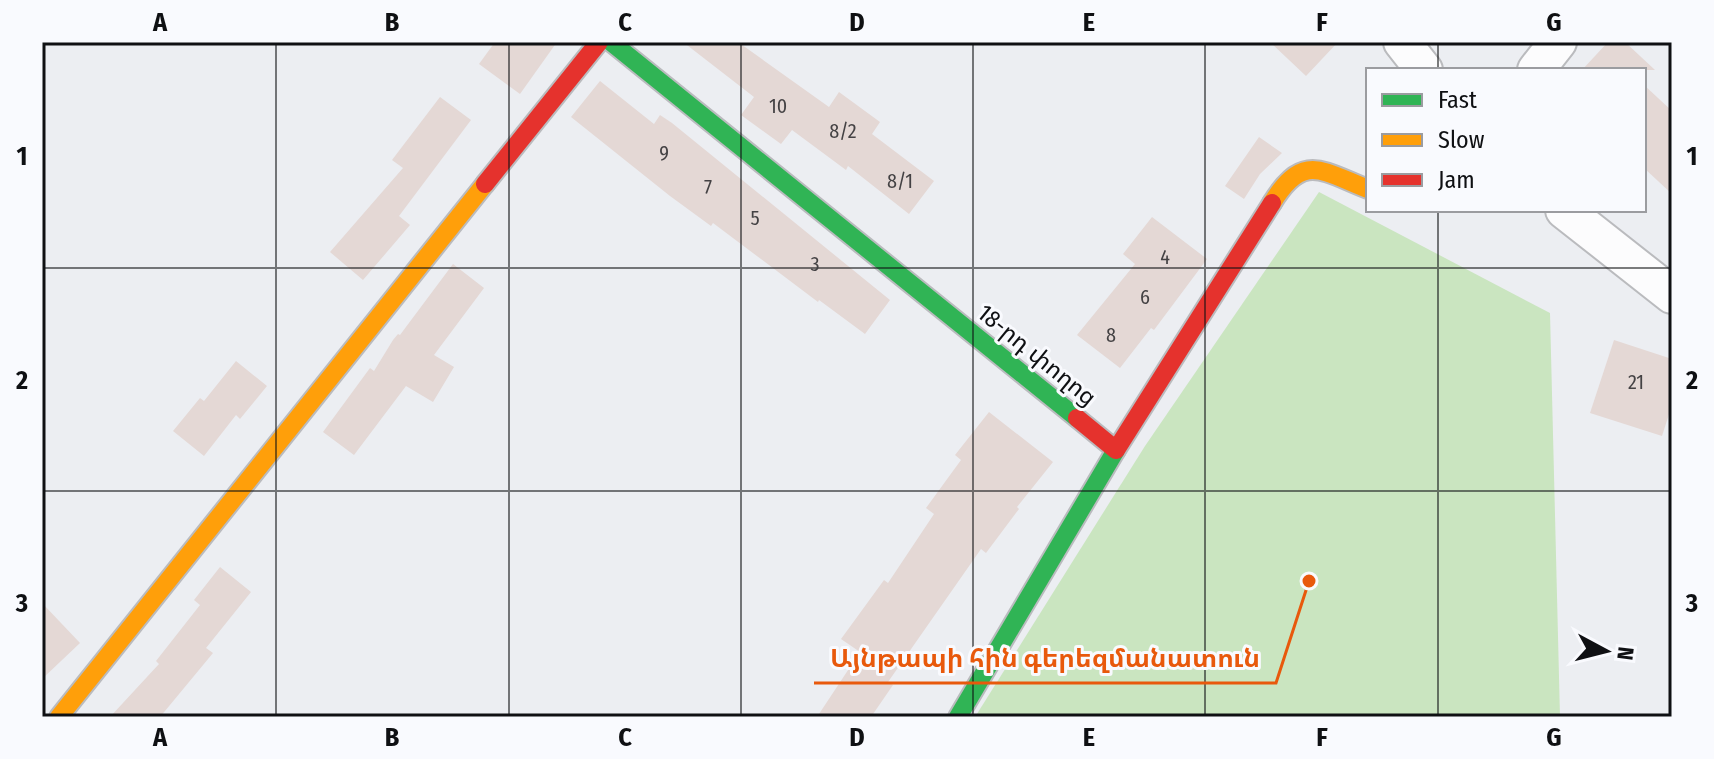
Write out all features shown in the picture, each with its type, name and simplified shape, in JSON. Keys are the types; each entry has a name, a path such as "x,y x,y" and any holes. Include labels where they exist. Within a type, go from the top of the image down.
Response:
{"street":[{"path":"59,717 599,42"},
{"name":"18-րդ փողոց","path":"611,42 1116,450"},
{"path":"1402,42 1422,68"},
{"path":"1538,68 1558,42"},
{"path":"958,717 1116,450 1281,188 1299,171 1316,169 1366,188"},
{"path":"1567,212 1672,295"}],"green space":[{"path":"1319,192 1550,313 1560,717 975,717 1145,446"}],"building":[{"path":"495,42 557,42 520,94 479,64"},
{"path":"683,42 738,42 829,107 839,92 880,122 872,134 934,181 909,214 848,166 846,170 792,130 781,144 741,115 754,97"},
{"path":"1270,42 1338,42 1306,76"},
{"path":"1608,42 1625,42 1655,70 1646,68 1584,68"},
{"path":"600,81 654,124 660,115 672,123 890,300 865,334 713,223 711,226 670,196 571,117"},
{"path":"1646,87 1672,111 1672,194 1646,170"},
{"path":"440,97 471,120 399,216 410,225 363,280 330,252 403,168 392,160"},
{"path":"1259,137 1282,153 1260,174 1244,199 1225,186"},
{"path":"1152,217 1207,259 1154,330 1151,328 1120,368 1077,335 1135,264 1123,254"},
{"path":"453,264 484,288 434,355 454,367 433,402 406,386 354,455 323,432 370,368 374,371 393,340"},
{"path":"1614,340 1672,359 1672,405 1662,436 1590,413"},
{"path":"236,361 267,386 240,419 236,415 204,456 173,431 200,398 204,401"},
{"path":"989,412 1053,462 986,553 981,549 888,682 893,685 871,717 817,717 860,652 841,639 884,580 888,583 934,514 926,508 961,460 955,455"},
{"path":"220,567 251,592 206,648 213,653 160,717 110,717 159,664 156,661 200,605 194,600"},
{"path":"42,603 80,643 42,679"}],"traffic: fast":[{"path":"611,42 1077,418"},
{"path":"958,717 1116,450"}],"traffic: slow":[{"path":"1272,203 1283,187 1304,171 1326,172 1366,188"},
{"path":"59,717 485,184"}],"traffic: jam":[{"path":"485,184 599,42"},
{"path":"1077,418 1116,450 1272,203"}],"place":[{"name":"Այնթապի հին գերեզմանատուն","path":"1309,581"}]}
